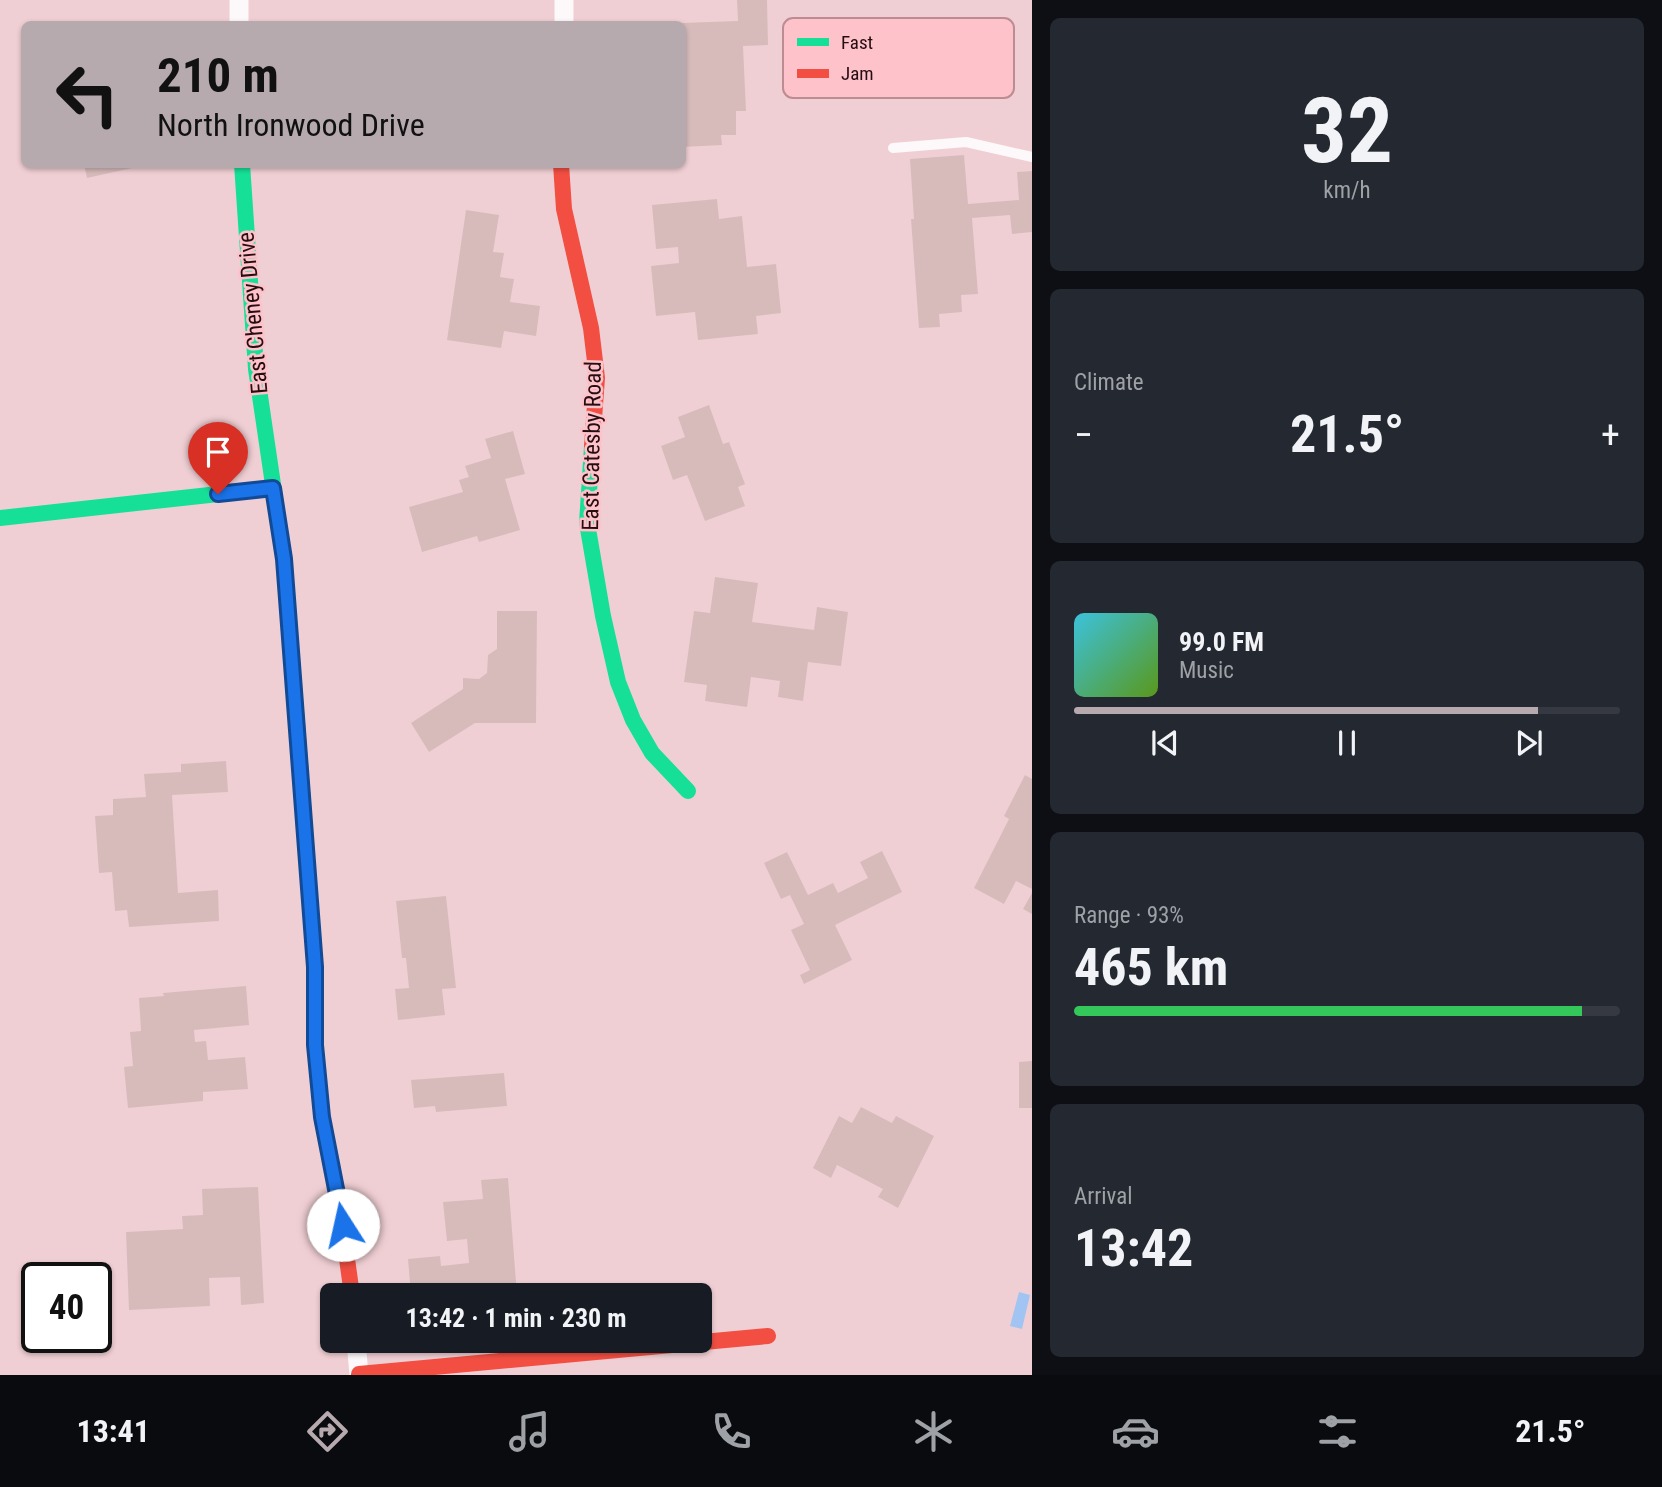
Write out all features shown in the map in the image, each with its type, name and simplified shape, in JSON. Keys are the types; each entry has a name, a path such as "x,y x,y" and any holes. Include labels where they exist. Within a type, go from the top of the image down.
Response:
{"street":[{"path":"239,0 239,21"},
{"path":"564,0 564,21"},
{"name":"East Cheney Drive","path":"242,168 256,369 284,559 315,967 315,1042 322,1117 341,1213 350,1283"},
{"name":"East Catesby Road","path":"561,168 564,209 591,328 597,378 587,523 603,616 618,682 633,720 652,753 688,791"},
{"path":"0,518 273,488"},
{"path":"357,1353 359,1374 768,1336"}],"lane":[{"path":"893,148 965,142 1032,157"}],"water":[{"path":"1019,1292 1030,1295 1022,1329 1010,1326"}],"building":[{"path":"737,0 767,0 768,45 743,46 746,111 736,111 736,135 721,135 722,145 686,147 686,23 738,21"},
{"path":"964,155 968,204 1019,200 1017,172 1032,171 1032,232 1012,234 1010,215 972,218 978,294 961,295 962,312 939,314 940,327 919,328 911,219 914,219 910,159"},
{"path":"85,168 132,168 87,178"},
{"path":"717,199 719,219 742,216 747,267 776,264 781,313 756,316 758,334 698,340 695,312 656,316 651,266 679,263 678,247 656,249 652,205"},
{"path":"466,210 499,215 493,252 504,253 500,277 514,279 510,302 540,306 536,336 504,331 501,348 447,340"},
{"path":"709,405 723,444 729,442 745,484 738,487 745,506 705,521 687,475 673,480 661,446 685,437 678,417"},
{"path":"513,431 525,474 505,479 520,530 479,542 477,536 422,552 409,507 463,492 459,480 469,477 465,466 491,458 485,439"},
{"path":"715,577 758,583 752,622 814,630 817,607 848,612 841,666 808,662 803,701 778,697 780,681 751,677 747,707 705,701 707,685 684,682 694,611 710,613"},
{"path":"497,611 537,611 536,723 475,723 429,752 411,723 463,689 463,678 479,679 487,673 488,655 497,649"},
{"path":"226,761 228,792 172,795 178,893 218,890 219,921 129,927 127,910 115,911 112,872 99,873 95,816 113,815 113,799 146,797 144,774 181,772 181,764"},
{"path":"1025,775 1032,779 1032,889 1016,881 1004,904 974,888 1009,819 1004,816"},
{"path":"882,851 902,892 835,925 852,960 804,984 800,975 810,970 791,930 804,924 790,895 781,899 764,863 787,852 808,895 833,883 838,893 868,878 860,862"},
{"path":"1032,893 1032,914 1023,909"},
{"path":"446,896 456,988 442,989 445,1015 398,1020 395,989 409,988 406,958 402,958 396,901"},
{"path":"246,986 249,1025 194,1030 195,1042 206,1041 208,1060 245,1057 248,1089 203,1092 203,1101 128,1108 124,1067 133,1066 130,1032 141,1031 139,998 164,996 163,993"},
{"path":"1032,1061 1032,1108 1019,1108 1019,1062"},
{"path":"504,1073 507,1106 436,1112 435,1106 414,1108 411,1080"},
{"path":"861,1107 892,1123 896,1116 934,1136 898,1208 878,1197 883,1189 837,1165 831,1178 813,1168 839,1116 852,1123"},
{"path":"508,1178 516,1283 410,1283 408,1259 440,1256 441,1266 469,1263 467,1239 447,1241 443,1202 483,1199 481,1180"},
{"path":"258,1187 264,1303 241,1305 240,1277 209,1278 210,1306 129,1310 126,1232 183,1229 182,1216 203,1215 202,1189"}],"traffic: fast":[{"path":"242,168 256,369 284,559 297,724"},
{"path":"592,446 587,523 618,682 633,720 652,753 688,791"},
{"path":"0,518 273,488"}],"traffic: jam":[{"path":"561,168 564,209 591,328 597,378 592,446"},
{"path":"297,724 315,967 315,1042 322,1117 339,1201 350,1283"},
{"path":"359,1374 768,1336"}],"route":[{"path":"218,494 273,488 284,559 315,967 315,1045 322,1117 343,1225"}]}
